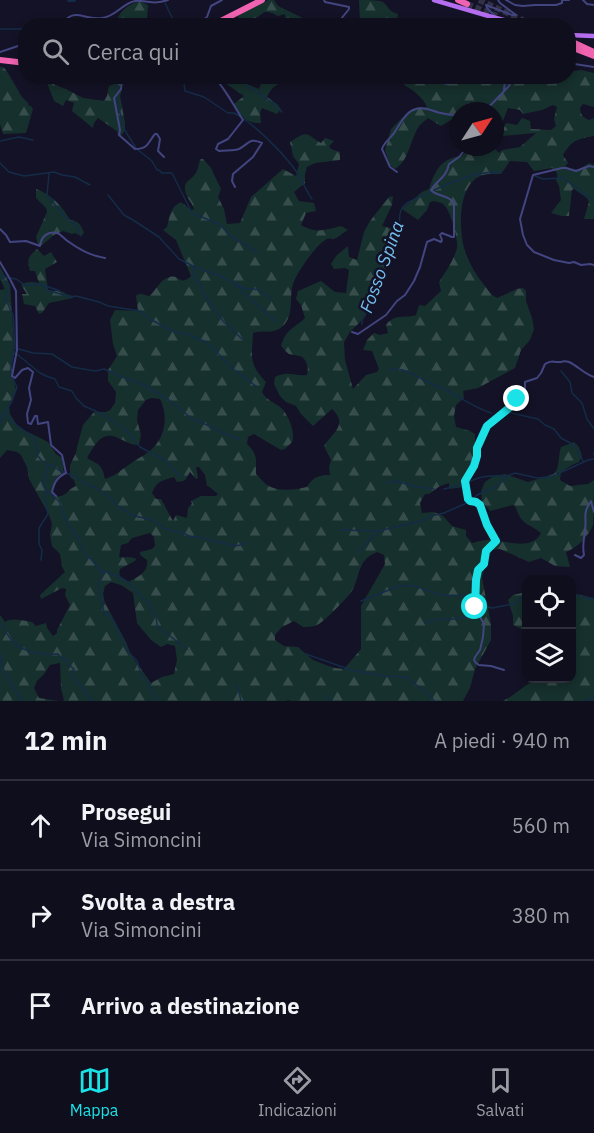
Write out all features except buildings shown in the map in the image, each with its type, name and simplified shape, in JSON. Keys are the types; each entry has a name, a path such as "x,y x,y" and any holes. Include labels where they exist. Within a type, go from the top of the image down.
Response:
{"highway":[{"path":"222,18 257,0"},
{"path":"227,18 262,0"},
{"path":"458,0 468,4"},
{"path":"576,44 594,54"},
{"path":"576,48 594,54"},
{"path":"0,61 18,63"}],"main road":[{"path":"434,0 495,18"},
{"path":"576,35 594,36"}],"street":[{"path":"106,18 135,1 155,3 168,0"},
{"path":"206,18 211,6 222,0"},
{"path":"324,0 349,7 342,18"},
{"path":"495,18 486,5 516,15 498,0"},
{"path":"506,0 521,6 556,5 562,3 561,0 570,0"},
{"path":"583,0 587,4 594,5"},
{"path":"67,18 73,14 93,18"},
{"path":"0,52 18,46"},
{"path":"576,64 594,67"},
{"path":"120,84 121,89 114,98 119,135 138,150 149,144 153,136 157,134 160,140 158,151 164,157"},
{"path":"219,84 243,120 231,137 218,144 216,149 219,151 238,149 253,141 262,143 253,157 233,174 232,181 235,188"},
{"path":"504,91 505,84"},
{"path":"494,102 510,84"},
{"path":"397,172 390,166 382,149 385,141 396,132 404,117 418,108 450,113"},
{"path":"352,332 358,334 386,315 397,301 405,296 420,267 427,242 434,239 441,242 442,233 454,237 454,203 451,198 430,190 442,179 449,164 460,156"},
{"path":"594,167 589,166 576,171 562,168 533,175 520,219 527,245 534,252 565,263 594,265"},
{"path":"0,230 10,242 26,241 40,246 42,237 57,233 70,244 94,256 105,258"},
{"path":"0,262 16,288 17,350 12,376 15,378 22,370 28,368 33,372 29,388 31,400 27,414 28,423 31,424 35,416 37,416 38,424 48,422 51,445 63,457 66,473 56,482 52,492 56,496"},
{"path":"504,670 479,665 474,660 480,650 484,624 476,608 476,580 478,570 484,564 486,551 496,541 480,505 468,499 465,481 474,466 477,448 488,424 514,404 525,390 525,382 537,378 545,363 567,362 594,377"},
{"path":"575,555 581,558 584,555 584,518 591,501 594,512"}],"green space":[{"path":"268,0 274,0 278,6 303,18 285,18 285,14 278,16 266,12 254,18 239,18 239,15"},
{"path":"359,0 383,2 391,11 398,14 398,18 360,18"},
{"path":"140,1 148,5 147,18 118,18 129,5"},
{"path":"0,67 6,70 22,97 33,109 26,133 3,134 0,124"},
{"path":"576,71 594,73 594,107 583,104 580,108 585,118 589,120 594,118 594,136 576,141 563,155 568,163 565,166 575,170 589,163 594,165 594,219 584,219 589,202 574,189 569,216 551,213 561,200 556,180 557,173 552,168 534,171 527,162 510,161 501,174 478,177 471,183 463,199 461,230 464,248 470,263 481,281 497,298 517,289 523,288 526,291 526,301 534,329 530,340 521,350 515,368 478,388 463,391 464,398 456,405 454,416 456,427 475,434 467,484 464,487 449,489 449,483 440,486 429,494 425,494 420,503 422,513 434,512 443,516 452,526 466,530 466,536 472,543 484,540 519,544 532,542 541,533 525,523 515,506 490,511 482,502 481,491 485,482 492,477 505,474 528,482 554,474 561,447 574,442 579,447 582,456 579,462 561,472 560,480 570,486 588,484 594,480 593,525 582,541 566,552 570,567 555,566 541,558 529,562 500,549 492,550 482,578 491,624 491,640 475,669 470,688 463,701 62,701 64,700 61,689 60,663 50,665 34,688 39,698 59,701 0,701 0,615 5,622 18,620 32,622 36,626 46,623 53,636 57,633 70,605 65,595 66,589 62,588 41,599 40,595 65,572 60,554 52,546 50,535 52,524 29,479 27,467 21,455 7,450 0,458 0,290 5,289 0,279 0,267 10,285 14,344 12,364 16,390 9,405 10,414 18,427 48,442 56,454 62,458 64,473 57,478 52,492 54,496 62,496 76,486 70,477 70,465 76,453 83,425 94,412 106,412 115,403 116,392 108,381 108,370 117,356 110,320 115,310 138,311 136,296 142,294 149,296 167,278 176,277 184,280 191,276 176,240 163,230 167,227 171,212 177,204 181,202 191,210 194,209 185,187 196,172 200,159 203,159 211,168 221,189 218,197 224,209 227,224 240,223 251,197 283,169 296,176 299,164 293,156 290,142 304,134 321,143 325,138 334,141 329,146 340,152 340,160 315,163 307,167 305,183 294,192 299,201 314,203 316,211 306,213 301,225 316,230 341,226 348,230 336,238 323,242 302,266 293,284 289,316 284,325 276,330 253,333 252,359 256,370 266,382 262,392 286,414 293,434 292,442 281,450 254,434 248,437 247,444 256,458 256,474 267,485 276,489 292,490 307,487 317,477 330,475 331,460 324,446 337,429 339,420 332,409 313,426 296,406 286,402 280,396 274,384 275,377 280,375 307,375 306,361 300,356 289,354 281,346 287,333 305,318 301,305 296,299 298,291 321,281 335,292 346,293 349,270 334,269 331,264 336,256 348,246 349,257 357,260 364,232 370,221 389,197 393,196 392,205 382,226 391,228 399,244 389,261 365,317 350,332 344,342 345,360 353,389 366,375 377,372 379,369 372,351 363,350 367,340 374,333 380,335 388,333 386,325 389,321 416,315 419,305 425,306 441,291 439,282 457,248 453,225 442,203 430,202 427,210 418,220 402,209 429,189 437,169 446,161 459,156 504,156 504,150 520,147 536,133 504,136 506,123 517,125 522,118 530,121 531,129 551,130 556,126 554,119 557,107 553,105 523,114 520,110 508,108 504,118 504,102 450,102 450,121 441,126 428,118 420,125 407,155 395,169 390,165 385,150 391,129 409,111 418,107 427,107 417,94 404,84 576,84","holes":["160,399 163,405 165,418 161,437 148,452 115,475 105,479 103,470 87,458 104,437 114,436 139,445 141,435 137,420 138,410 146,400","196,467 199,467 205,475 207,485 218,494 201,496 191,501 187,518 176,515 173,521 161,499 156,499 152,493 160,482 174,477 177,482 185,480 190,472 196,479 198,478","150,533 154,537 155,546 140,552 140,555 147,560 146,568 142,574 128,582 119,574 120,569 136,559 119,557 121,545 128,543 132,538","377,552 384,555 385,564 361,606 361,649 344,669 313,660 298,647 284,646 275,640 275,635 282,627 294,621 303,627 308,627 324,620 352,591 362,564","111,582 133,593 137,623 151,640 161,647 167,644 175,646 177,660 174,674 151,683 131,655 105,603 103,594 105,586"]},
{"path":"47,84 54,84 83,98 104,101 109,86 120,84 125,130 121,136 98,118 93,128 72,111 74,103 66,100 63,106 54,101"},
{"path":"226,84 246,84 259,89 261,84 279,84 273,88 267,97 281,109 277,114 262,108 261,123 248,121 241,116 234,104 244,96"},
{"path":"36,189 47,194 56,202 70,220 79,224 84,233 81,236 63,231 42,245 38,245 36,237 47,212 36,198"},
{"path":"37,249 44,256 51,252 57,262 45,269 48,290 73,296 73,298 49,303 39,314 35,306 24,304 22,294 27,294 21,285 28,282 39,283 35,271 30,271 28,261"},
{"path":"522,593 522,629 513,625 508,600 513,595"},
{"path":"576,594 594,598 594,701 503,701 529,683 576,683"}],"waterway":[{"path":"69,0 74,0"},
{"path":"165,3 172,18"},
{"path":"0,29 18,29"},
{"path":"116,93 117,84"},
{"path":"184,84 185,91 204,97 228,113 241,117"},
{"path":"246,84 282,112"},
{"path":"116,97 124,129 136,148"},
{"path":"244,119 266,137 287,160 312,199"},
{"path":"0,141 19,137 33,140"},
{"path":"138,150 152,161 157,170 162,173 172,173 192,213 219,224 232,237 257,252"},
{"path":"0,163 9,172 24,176 54,172 75,177 90,185"},
{"name":"Fosso Spina","path":"434,190 475,175 501,172"},
{"path":"49,174 47,195 65,217 77,227 81,236"},
{"name":"Fosso Spina","path":"535,176 543,179 563,178 594,201"},
{"name":"Fosso Spina","path":"362,324 388,249 389,239 400,225 401,210 404,205 432,191"},
{"path":"108,195 124,215 159,237 179,259 244,288 259,290 272,299"},
{"path":"193,267 194,277 203,293 223,321 243,340"},
{"path":"0,272 9,288 5,298 13,315 15,346 10,373 17,387 0,424"},
{"path":"4,277 16,279 25,285 40,284 60,291"},
{"path":"43,285 47,290 70,297 76,296 108,306 140,311 172,331 190,335 208,343 232,368 257,387"},
{"path":"236,285 276,322"},
{"path":"15,348 33,353 52,354 72,367 95,371 104,369 142,384 169,400 191,418 239,439"},
{"path":"14,353 40,373 55,379 59,387 72,391 84,406 102,414 126,430 140,447 166,461 182,477"},
{"path":"390,369 410,373 491,413"},
{"path":"561,371 570,382 572,393 582,403 587,419 594,429"},
{"path":"507,412 538,419 554,429 561,438 574,445 583,461"},
{"path":"5,413 10,420 35,439 37,455 42,461 98,489 130,515 153,520 164,528 191,537 235,546 247,542"},
{"path":"472,500 515,473 537,478 551,477 594,459"},
{"path":"41,560 39,528 48,514 46,491 43,485 48,465"},
{"path":"467,483 486,476 505,476"},
{"path":"386,483 397,481 434,489"},
{"path":"444,489 464,484"},
{"path":"46,491 59,501 68,525 80,540 86,556 100,570 128,582 141,597 151,604 158,627 187,649"},
{"path":"340,530 378,531 422,521 469,502"},
{"path":"358,552 378,531"},
{"path":"101,570 98,585 104,613 114,621 127,651 137,661 142,677 158,701"},
{"path":"361,601 406,585 438,594 470,597 493,608 516,603 522,597"},
{"path":"576,595 594,600"},
{"path":"425,623 463,617 483,606"},
{"path":"0,624 20,647 38,653 58,654 67,660 74,669 72,676 93,701"},
{"path":"0,654 4,671 22,701"},
{"path":"306,654 351,670 406,677 430,695 434,701"},
{"path":"235,683 241,701"},
{"path":"325,695 332,701"},
{"path":"585,701 594,697"}],"tunnel":[{"path":"479,0 518,18"},
{"path":"467,4 497,16"}],"route":[{"path":"475,607 478,570 484,564 486,551 496,541 489,530 483,509 476,502 468,499 465,481 474,466 477,448 488,424 514,404 517,399"}]}
